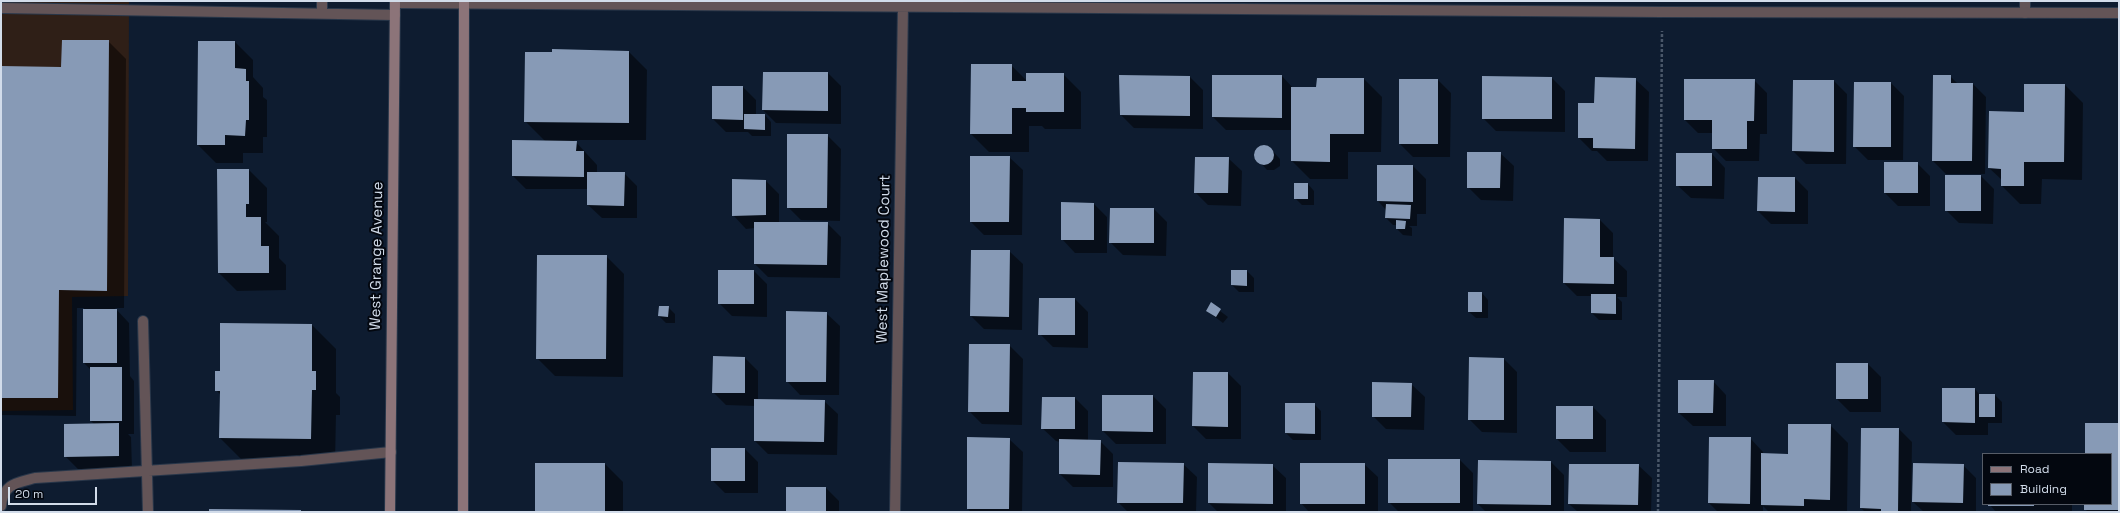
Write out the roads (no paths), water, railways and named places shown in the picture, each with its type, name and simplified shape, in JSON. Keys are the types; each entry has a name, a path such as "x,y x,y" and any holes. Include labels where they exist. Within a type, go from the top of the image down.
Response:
{"street":[{"path":"322,1 322,13"},
{"path":"2024,1 2024,13"},
{"path":"395,2 1662,12 2119,13"},
{"name":"West Grange Avenue","path":"390,512 395,2"},
{"path":"463,512 464,3"},
{"name":"West Maplewood Court","path":"895,512 903,6"},
{"path":"1,8 395,15"},
{"path":"143,321 148,512"},
{"path":"1,506 2,496 12,484 35,478 301,461 391,452"}]}
